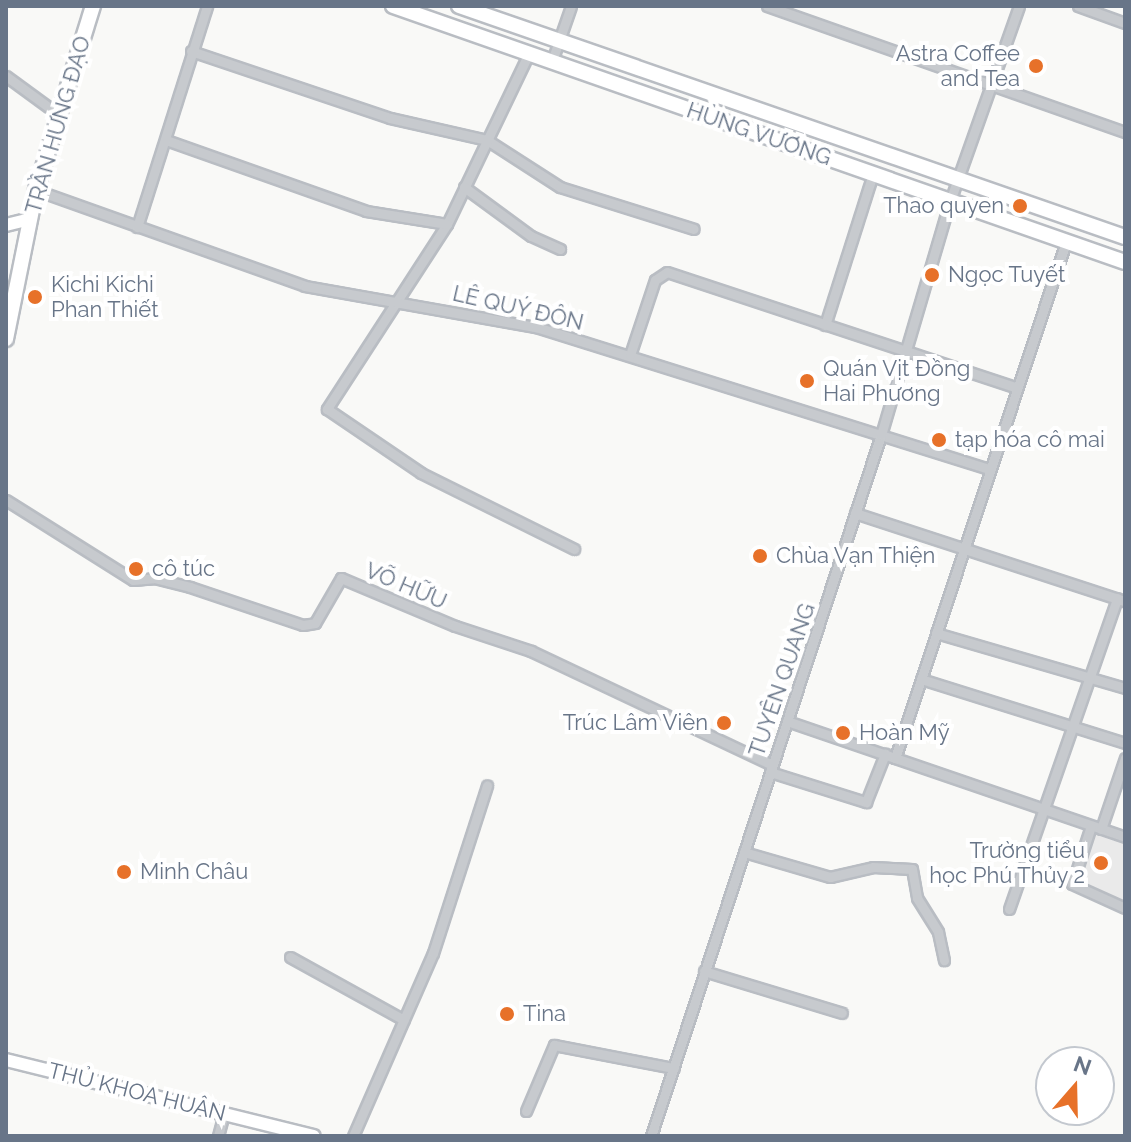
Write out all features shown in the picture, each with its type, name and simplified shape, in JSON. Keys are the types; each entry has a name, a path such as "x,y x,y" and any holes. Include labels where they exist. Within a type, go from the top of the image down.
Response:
{"main road":[{"name":"TRẦN HƯNG ĐẠO","path":"6,339 36,190 93,6"},
{"name":"HÙNG VƯƠNG","path":"393,6 1125,262"},
{"name":"HÙNG VƯƠNG","path":"459,6 1125,237"},
{"path":"6,225 30,219"},
{"name":"THỦ KHOA HUÂN","path":"6,1060 314,1136"}],"street":[{"path":"137,227 207,6"},
{"path":"552,61 571,6"},
{"path":"767,6 1125,132"},
{"name":"TUYÊN QUANG","path":"651,1136 881,435 950,201 1019,6"},
{"path":"1078,6 1125,23"},
{"path":"191,51 390,118 487,140 560,187 694,229"},
{"path":"529,53 447,224 400,302 327,409 421,473 574,549"},
{"path":"6,76 59,115"},
{"path":"166,140 366,211 447,224"},
{"path":"825,325 873,174"},
{"path":"464,187 531,236 560,249"},
{"name":"LÊ QUÝ ĐÔN","path":"36,190 305,286 495,318 630,355 990,469"},
{"path":"771,768 866,802 890,756 921,679 1066,242"},
{"path":"630,355 661,272 1017,388"},
{"name":"VÕ HỮU","path":"6,500 133,580 154,578 190,587 303,625 315,623 341,578 531,651 771,768"},
{"path":"855,513 1121,599 1009,909"},
{"path":"936,633 1125,688"},
{"path":"921,679 1125,743"},
{"path":"787,721 1125,837"},
{"path":"1125,758 1072,884 1078,891 1125,908"},
{"path":"353,1136 433,953 487,786"},
{"path":"744,852 830,877 873,867 912,869 917,898 938,932 944,960"},
{"path":"290,957 404,1020"},
{"path":"704,971 842,1013"},
{"path":"526,1111 554,1045 674,1068"},
{"path":"218,1136 224,1113"}],"shaded area":[{"name":"Trường tiểu học Phú Thủy 2","path":"1088,830 1125,842 1125,904 1070,883"}],"place":[{"name":"Astra Coffee and Tea","path":"1036,66"},
{"name":"Thao quyen","path":"1020,206"},
{"name":"Ngọc Tuyết","path":"932,275"},
{"name":"Kichi Kichi Phan Thiết","path":"35,297"},
{"name":"Quán Vịt Đồng Hai Phương","path":"807,381"},
{"name":"tạp hóa cô mai","path":"939,440"},
{"name":"Chùa Vạn Thiện","path":"760,556"},
{"name":"cô túc","path":"136,569"},
{"name":"Trúc Lâm Viên","path":"724,723"},
{"name":"Hoàn Mỹ","path":"843,733"},
{"name":"Trường tiểu học Phú Thủy 2","path":"1101,863"},
{"name":"Minh Châu","path":"124,872"},
{"name":"Tina","path":"507,1014"}]}
